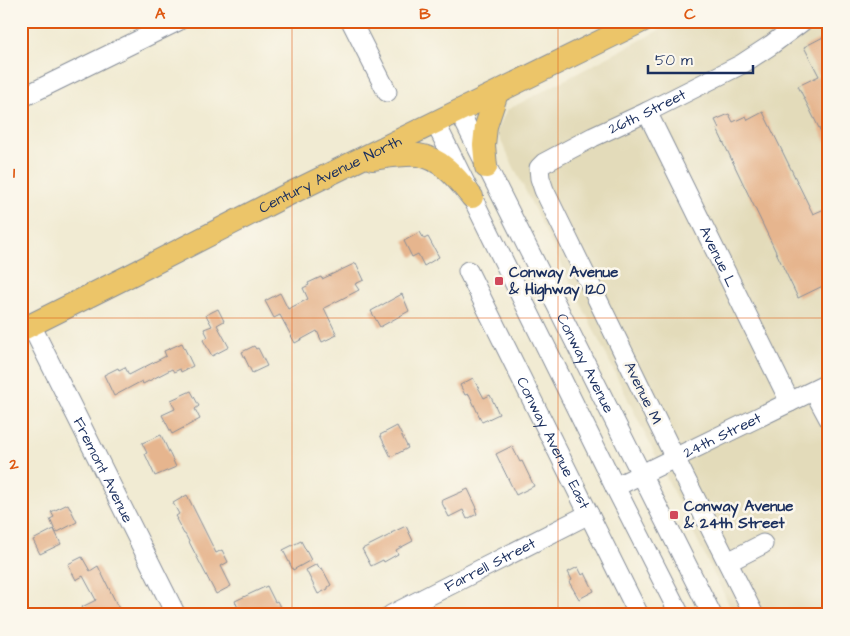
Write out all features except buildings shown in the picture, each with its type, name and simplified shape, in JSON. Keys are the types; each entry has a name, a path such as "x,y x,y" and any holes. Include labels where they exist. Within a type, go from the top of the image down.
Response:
{"main road":[{"name":"Century Avenue North","path":"26,327 358,160 642,21"},
{"path":"486,167 484,145 486,126 497,93"},
{"path":"358,160 404,155 426,157 446,168 472,197"}],"street":[{"path":"21,98 178,21"},
{"path":"352,21 387,92"},
{"name":"26th Street","path":"539,168 544,163 742,64 803,21"},
{"name":"Conway Avenue","path":"459,111 712,615"},
{"name":"Avenue L","path":"647,112 790,402"},
{"name":"Conway Avenue","path":"435,122 680,615"},
{"name":"Avenue M","path":"539,168 544,190 754,615"},
{"name":"Conway Avenue East","path":"468,271 639,615"},
{"name":"Fremont Avenue","path":"26,327 176,615"},
{"path":"821,387 829,419"},
{"name":"24th Street","path":"615,486 821,387"},
{"name":"Farrell Street","path":"391,615 589,514"},
{"path":"728,562 763,544"}],"shaded area":[{"path":"677,21 829,21 829,615 734,615 496,131 507,110"}],"place":[{"name":"Conway Avenue & Highway 120","path":"499,281"},
{"name":"Conway Avenue & 24th Street","path":"674,515"}]}
